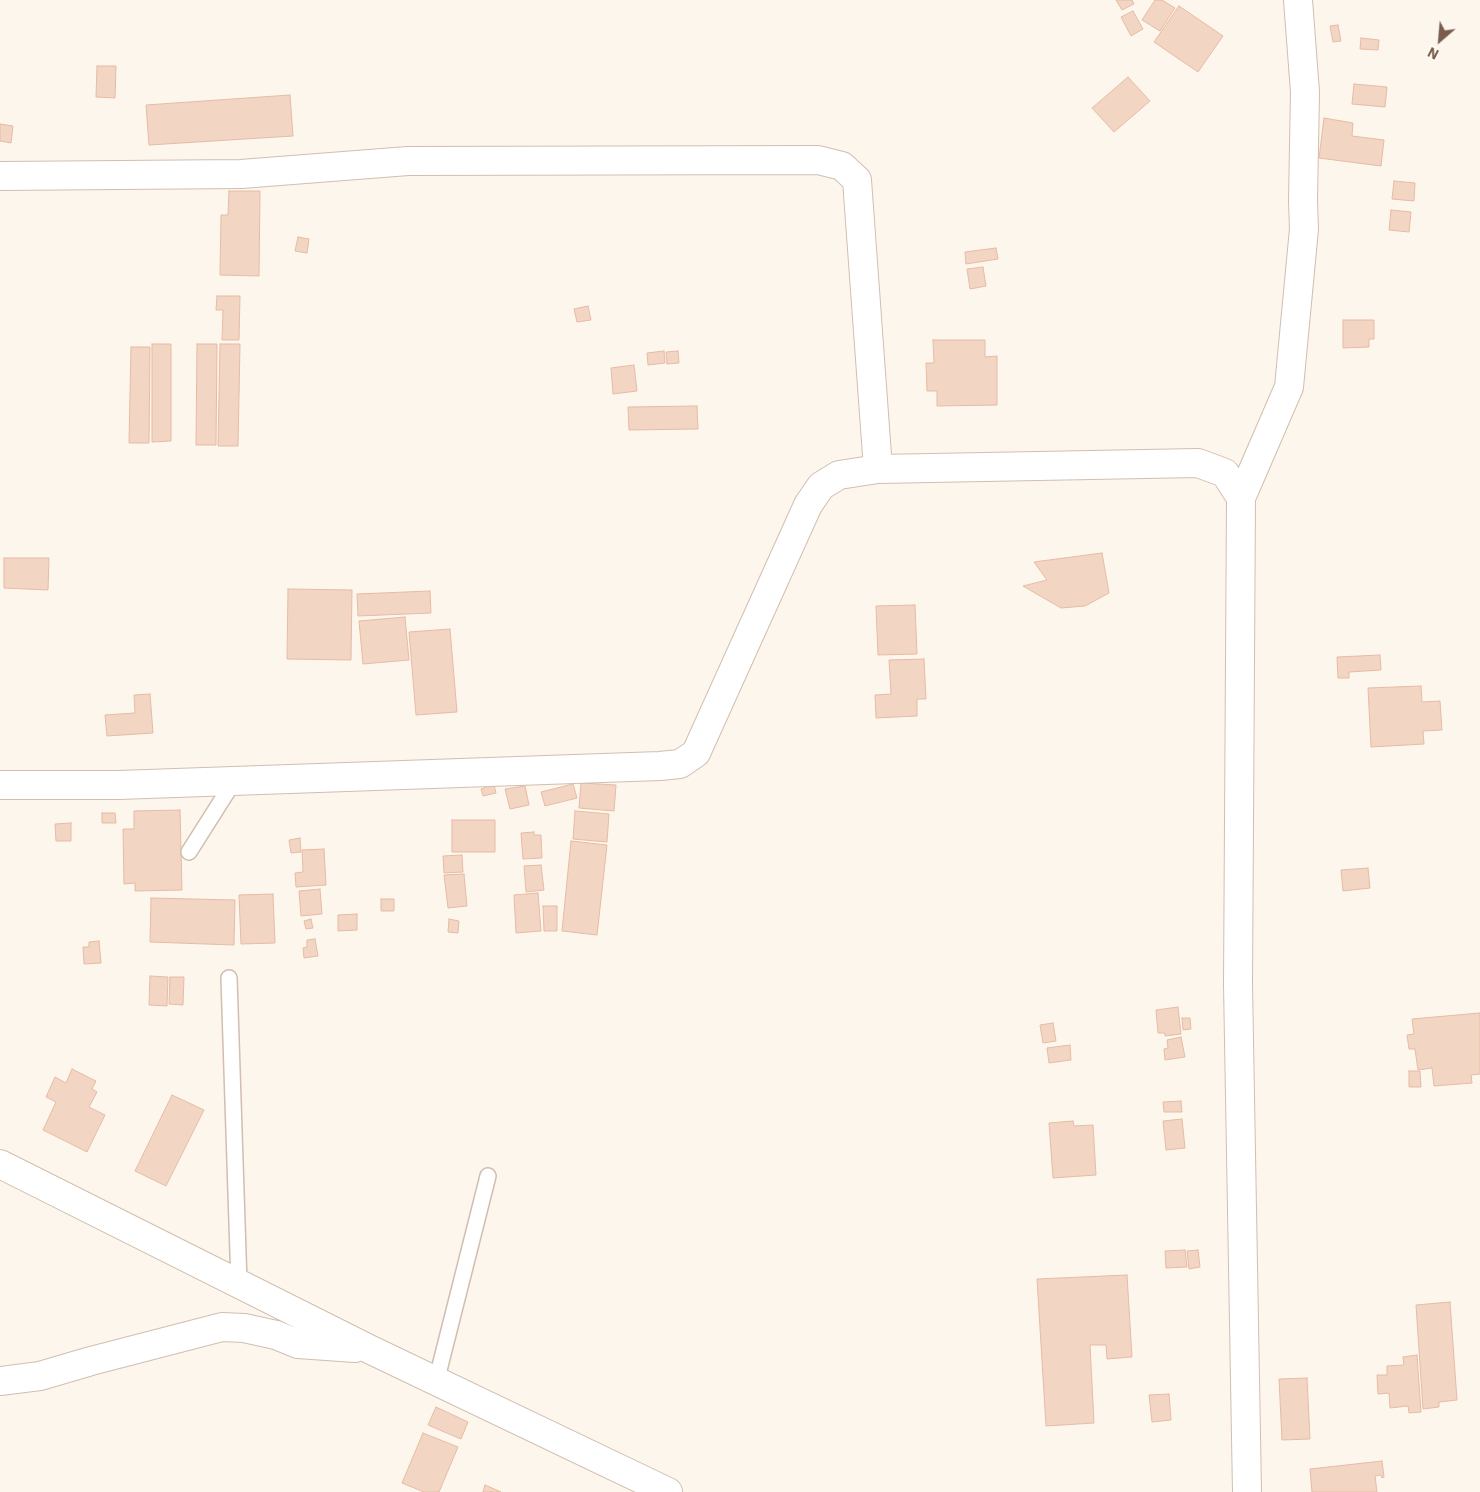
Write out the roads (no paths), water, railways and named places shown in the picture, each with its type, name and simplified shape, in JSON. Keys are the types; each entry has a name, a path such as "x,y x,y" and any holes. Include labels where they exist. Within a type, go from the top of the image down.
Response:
{"street":[{"path":"1247,1492 1238,984 1241,498 1289,387 1304,229 1305,92 1298,0"},
{"path":"0,176 240,174 408,161 818,160 842,166 857,180 878,469"},
{"path":"0,785 119,785 641,767 680,764 696,753 808,504 821,486 839,475 878,469 1198,463 1225,473 1241,498"},
{"path":"0,1164 368,1349 668,1492"},
{"path":"0,1382 40,1376 91,1360 222,1327 244,1328 276,1335 298,1344 368,1349"}],"lane":[{"path":"189,852 234,781"},
{"path":"228,978 239,1284"},
{"path":"436,1382 488,1176"}]}
